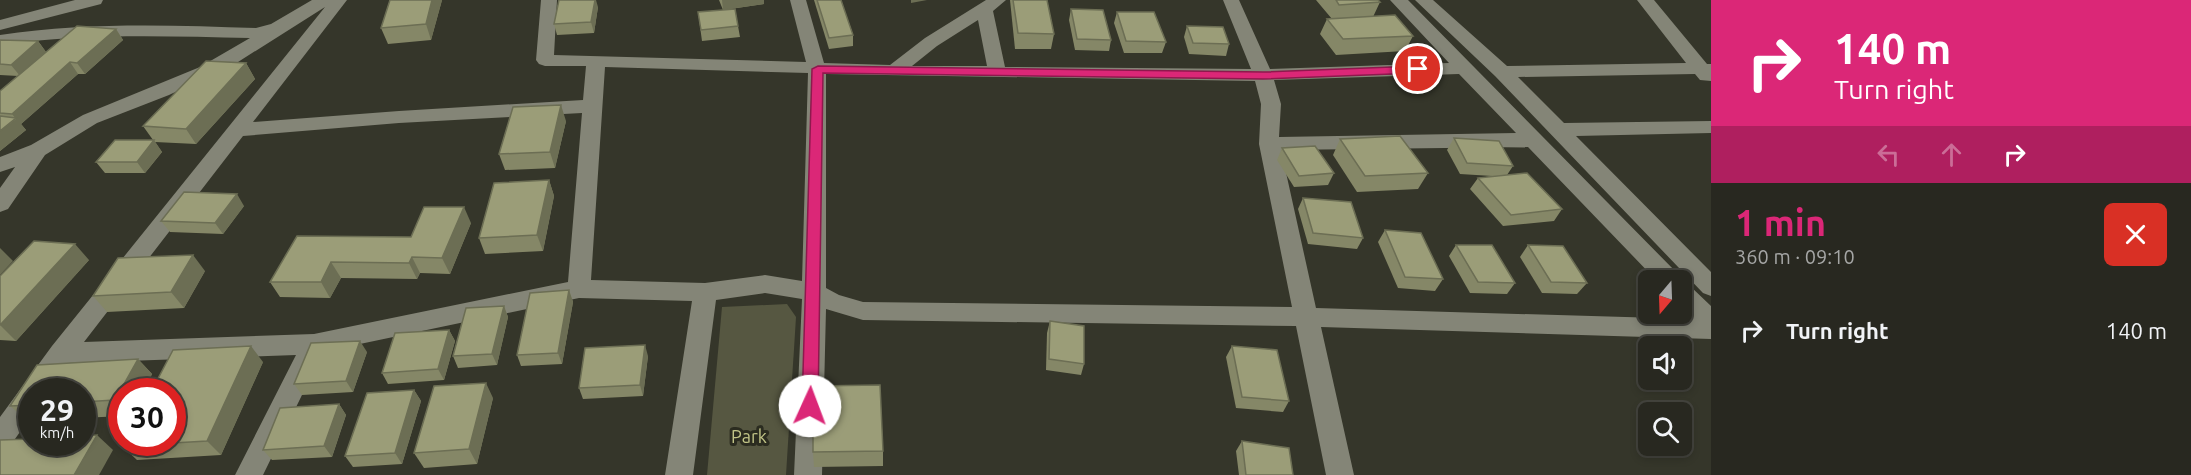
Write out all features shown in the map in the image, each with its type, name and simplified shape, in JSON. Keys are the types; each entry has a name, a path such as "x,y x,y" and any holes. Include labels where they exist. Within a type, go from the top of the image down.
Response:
{"street":[{"path":"0,25 95,0"},
{"path":"0,165 38,150 90,119 162,92 207,71 232,58 324,0"},
{"path":"41,378 339,0"},
{"path":"549,0 545,60 894,71 1263,75 1461,68"},
{"path":"798,0 818,69 808,475"},
{"path":"1231,0 1263,75 1271,104 1269,144 1341,475"},
{"path":"1398,0 1461,68 1660,270"},
{"path":"1423,0 1502,72 1711,287"},
{"path":"1646,0 1707,73"},
{"path":"894,71 931,42 991,4 997,72"},
{"path":"0,40 39,34 154,30 256,33 277,28"},
{"path":"0,50 30,42 39,34"},
{"path":"579,289 596,62"},
{"path":"1502,72 1707,73"},
{"path":"237,130 399,117 593,106"},
{"path":"1558,130 1711,127"},
{"path":"1269,144 1413,140 1532,140"},
{"path":"0,204 38,150"},
{"path":"61,353 315,344 579,289 705,292 765,284 814,292 832,302 863,311 1305,317 1711,329"},
{"path":"680,475 705,292"},
{"path":"1692,302 1711,322"},
{"path":"249,475 315,344"},
{"path":"0,438 18,408"}],"green space":[{"name":"Park","path":"787,304 796,317 786,475 707,475 722,307"}],"building":[{"path":"390,0 432,0 426,24 381,28"},
{"path":"559,0 595,0 591,22 554,24"},
{"path":"817,0 841,0 853,35 829,38"},
{"path":"1013,0 1047,0 1054,34 1018,33"},
{"path":"1336,0 1378,0 1380,2 1339,5"},
{"path":"735,9 738,26 701,30 698,12"},
{"path":"1071,9 1103,10 1111,40 1077,39"},
{"path":"1117,12 1154,12 1166,42 1126,41"},
{"path":"1395,15 1413,36 1343,39 1327,19"},
{"path":"77,26 116,29 77,63 70,62 12,114 0,113 0,91"},
{"path":"1187,26 1223,27 1229,44 1193,43"},
{"path":"0,40 38,41 11,65 0,64"},
{"path":"206,61 246,63 186,129 143,126"},
{"path":"561,105 550,152 499,154 513,107"},
{"path":"0,116 16,118 0,131"},
{"path":"1400,136 1428,173 1365,176 1340,139"},
{"path":"1454,138 1499,141 1513,166 1467,163"},
{"path":"115,140 154,140 137,162 96,162"},
{"path":"1315,146 1334,173 1299,176 1282,148"},
{"path":"1527,173 1562,209 1511,215 1478,178"},
{"path":"549,180 537,235 479,238 494,183"},
{"path":"184,192 237,194 215,223 161,221"},
{"path":"1303,198 1351,202 1363,238 1313,233"},
{"path":"424,207 464,207 442,258 412,257 409,263 331,262 321,282 270,282 297,236 411,237"},
{"path":"1385,230 1421,233 1443,279 1405,277"},
{"path":"34,241 75,244 0,325 0,276"},
{"path":"1456,245 1492,245 1515,283 1478,282"},
{"path":"1528,245 1563,246 1587,283 1551,282"},
{"path":"193,255 171,292 93,296 118,258"},
{"path":"569,290 558,353 517,355 530,293"},
{"path":"504,306 492,354 453,356 466,308"},
{"path":"1050,321 1084,326 1084,364 1049,359"},
{"path":"449,330 438,369 382,373 395,333"},
{"path":"360,341 346,381 294,384 311,343"},
{"path":"645,345 640,385 579,388 585,348"},
{"path":"251,346 207,441 186,442 186,378 158,378 173,350"},
{"path":"1232,346 1277,350 1289,401 1242,397"},
{"path":"138,359 127,378 108,378 108,400 96,401 96,378 28,378 37,365"},
{"path":"486,383 469,449 414,453 434,386"},
{"path":"880,385 883,451 813,452 813,386"},
{"path":"414,390 395,453 345,456 367,393"},
{"path":"18,394 18,406 10,406"},
{"path":"339,404 324,446 263,450 280,408"},
{"path":"18,439 18,456 85,456 74,475 0,475 0,440"},
{"path":"1242,441 1289,448 1293,475 1246,475"}],"route":[{"path":"810,406 818,69 1263,75 1418,69"}]}
